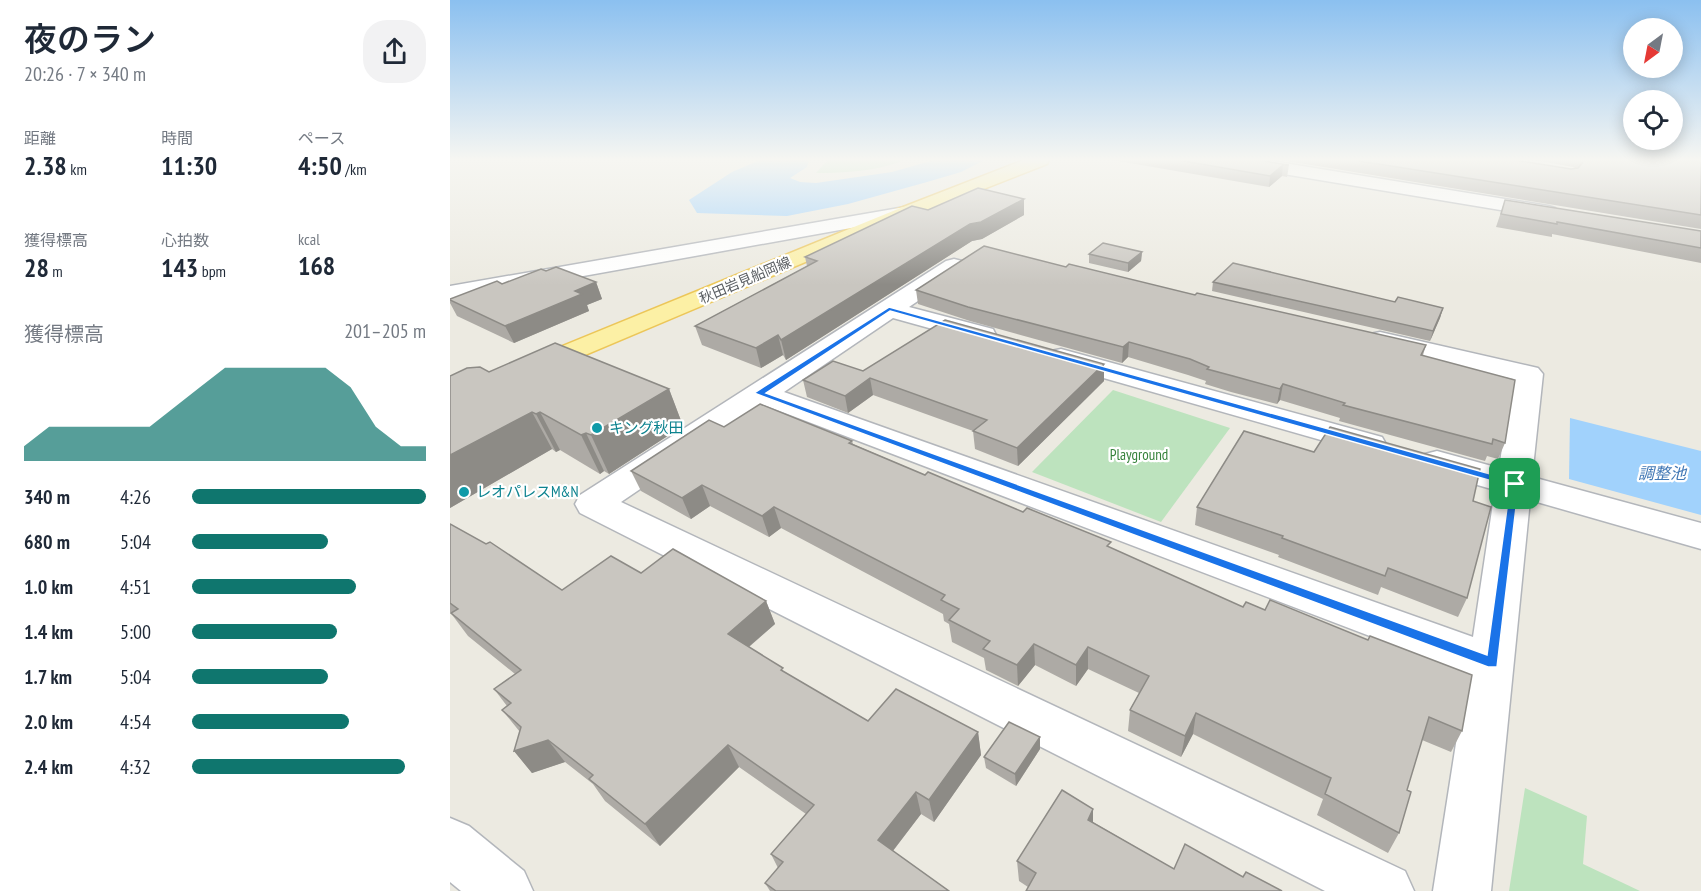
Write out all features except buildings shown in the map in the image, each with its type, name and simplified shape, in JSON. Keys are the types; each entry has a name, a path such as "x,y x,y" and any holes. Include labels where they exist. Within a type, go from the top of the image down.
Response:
{"main road":[{"name":"秋田岩見船岡線","path":"450,403 934,202"}],"street":[{"path":"1494,202 1571,216"},
{"path":"450,292 905,213"},
{"path":"981,248 593,504 1386,891"},
{"path":"889,309 1701,536"},
{"path":"1342,331 1528,374 1462,891"},
{"path":"759,393 1492,663"},
{"path":"450,845 504,891"}],"green space":[{"name":"Playground","path":"1113,390 1230,428 1161,522 1032,472"},
{"path":"1525,788 1587,816 1583,864 1640,891 1509,891"}],"water":[{"path":"690,202 857,202 787,216 697,213"},
{"name":"調整池","path":"1570,418 1701,451 1701,515 1569,479"}],"place":[{"name":"キング秋田","path":"597,428"},
{"name":"レオパレスM&N","path":"464,492"}],"route":[{"path":"889,309 1515,484 1492,663 759,393 889,309"}]}
